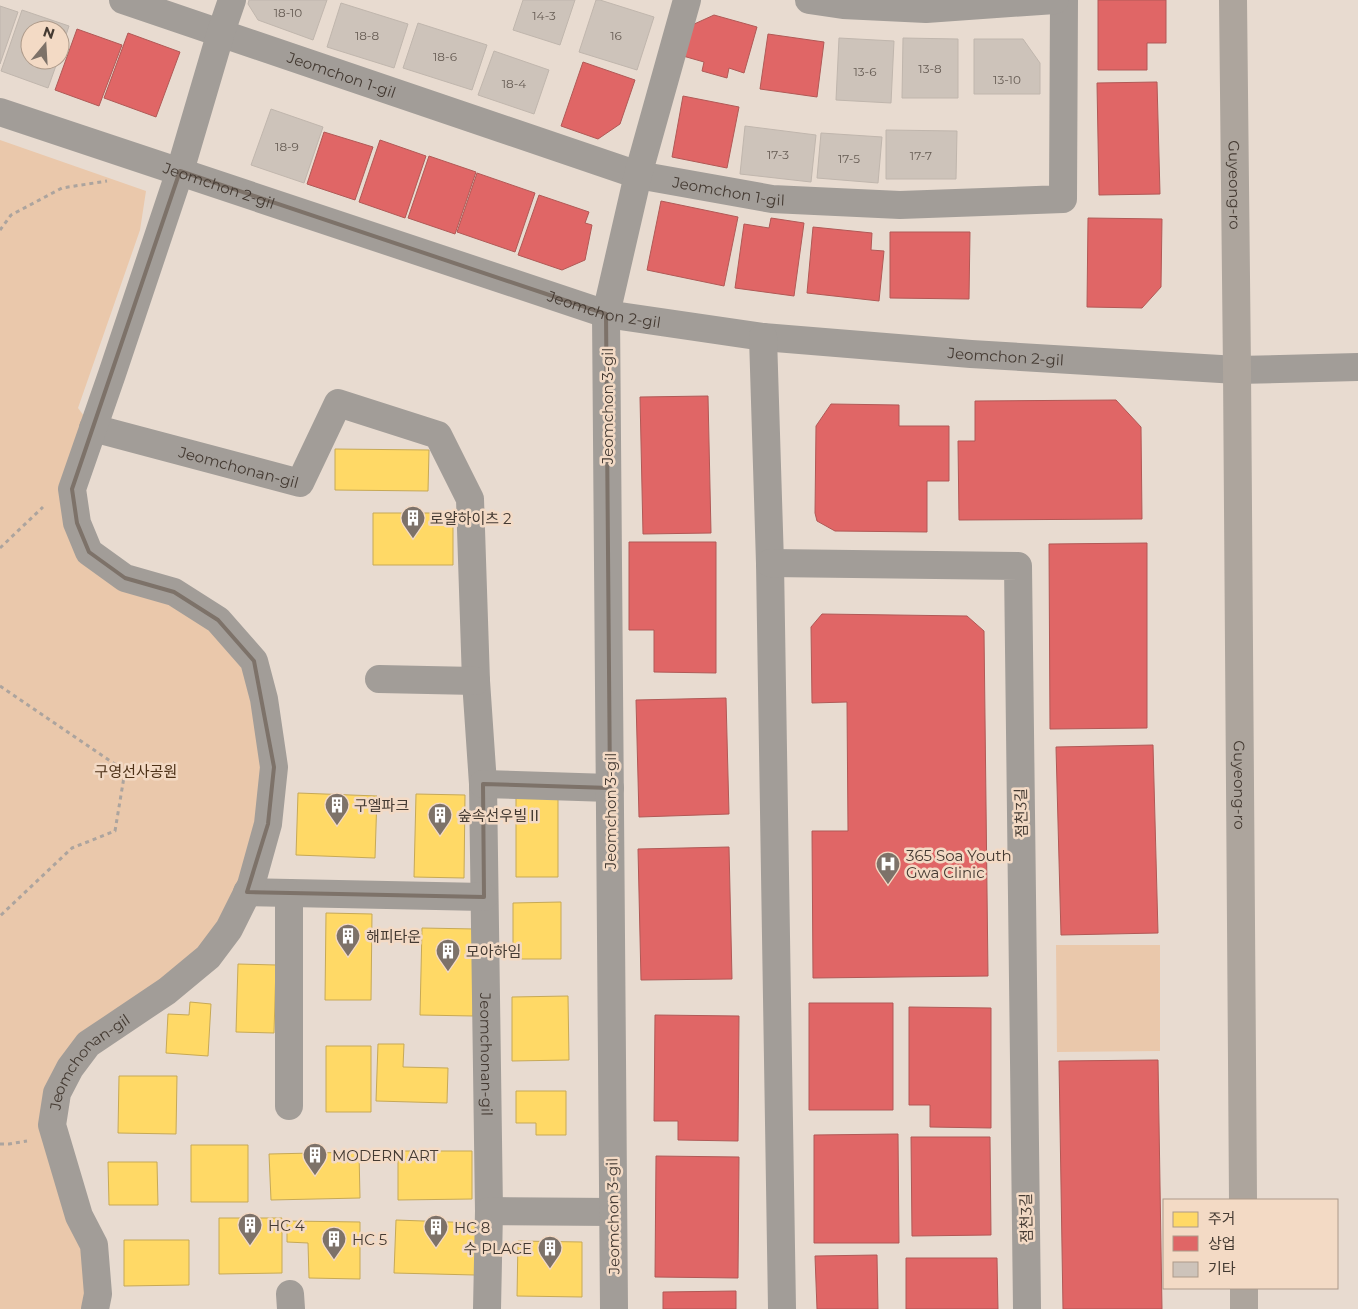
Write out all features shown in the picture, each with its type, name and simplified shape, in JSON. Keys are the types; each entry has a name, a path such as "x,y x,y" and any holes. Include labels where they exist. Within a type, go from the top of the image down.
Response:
{"main road":[{"name":"Guyeong-ro","path":"1233,0 1243,1199"},
{"path":"1244,1289 1244,1309"}],"street":[{"name":"Jeomchon 1-gil","path":"124,0 638,175 772,199 900,205 1063,199 1064,0"},
{"path":"221,32 232,0"},
{"name":"Jeomchon 3-gil","path":"614,1309 606,314 638,175 687,0"},
{"path":"809,0 842,5 926,9 1054,0"},
{"name":"Jeomchonan-gil","path":"96,1309 98,1294 94,1245 79,1216 52,1125 57,1093 70,1068 88,1044 167,991 208,957 229,929 251,884 268,824 274,767 264,699 254,662 218,620 174,592 125,578 89,552 77,523 72,489 180,171 221,32"},
{"name":"Jeomchon 2-gil","path":"0,112 606,314 762,337 972,354 1237,370"},
{"path":"762,337 770,563 782,1309"},
{"path":"1237,370 1358,367"},
{"name":"Jeomchonan-gil","path":"93,428 300,484 338,403 438,435 470,499 476,681 483,784 489,1211 487,1309"},
{"name":"점천3길","path":"770,563 1018,566 1027,1309"},
{"path":"379,679 476,681"},
{"path":"483,784 610,788"},
{"path":"247,892 484,896"},
{"path":"289,893 289,1106"},
{"path":"489,1211 612,1212"}],"path":[{"path":"0,230 11,214 62,188 111,181"},
{"path":"0,548 46,504"},
{"path":"0,686 124,771 115,831 72,848 0,916"}],"highlighted area":[{"path":"180,171 606,314 610,788 483,784 484,897 247,892 268,824 274,767 254,661 218,620 174,592 125,578 89,552 77,523 72,489"}],"green space":[{"name":"구영선사공원","path":"0,140 146,191 140,230 78,408 93,428 84,454 89,552 174,592 254,661 274,767 229,929 125,1019 57,1093 95,1309 0,1309"},
{"path":"1056,945 1160,945 1160,1051 1057,1052"}],"building: 주거":[{"path":"335,449 429,450 428,491 335,490"},
{"name":"로얄하이츠 2","path":"373,513 453,513 453,565 373,565"},
{"name":"구엘파크","path":"298,793 377,796 375,858 296,855"},
{"name":"숲속선우빌Ⅱ","path":"416,794 465,795 464,878 414,877"},
{"path":"516,796 558,796 558,877 516,877"},
{"path":"561,902 561,959 513,959 513,903"},
{"name":"해피타운","path":"326,913 372,914 371,1000 325,1000"},
{"name":"모아하임","path":"422,928 475,929 473,1016 420,1015"},
{"path":"238,964 276,965 274,1033 236,1032"},
{"path":"568,996 569,1060 512,1061 512,997"},
{"path":"190,1002 211,1004 208,1056 166,1053 168,1014 189,1015"},
{"path":"378,1044 404,1044 403,1067 448,1068 447,1103 376,1101"},
{"path":"326,1046 371,1046 371,1112 326,1112"},
{"path":"119,1076 177,1076 176,1134 118,1133"},
{"path":"516,1091 566,1091 566,1135 536,1135 536,1123 516,1123"},
{"path":"191,1145 248,1145 248,1202 191,1202"},
{"path":"398,1151 472,1151 472,1199 398,1200"},
{"name":"MODERN ART","path":"359,1152 360,1198 271,1200 269,1154"},
{"path":"108,1162 157,1162 158,1205 109,1205"},
{"name":"HC 4","path":"219,1218 282,1218 282,1273 219,1274"},
{"name":"HC 8","path":"396,1220 477,1223 475,1275 394,1273"},
{"name":"HC 5","path":"287,1221 360,1222 360,1279 309,1278 308,1243 287,1242"},
{"path":"124,1240 189,1240 189,1285 124,1286"},
{"name":"수 PLACE","path":"518,1241 582,1242 582,1297 517,1296"}],"building: 상업":[{"path":"1098,0 1166,0 1166,43 1147,43 1147,70 1098,70"},
{"path":"714,15 757,27 744,73 729,68 727,78 702,71 704,62 683,56 692,25"},
{"path":"77,29 122,45 99,106 55,90 62,70 70,70 70,48"},
{"path":"128,33 180,52 156,117 104,98"},
{"path":"768,34 824,42 817,97 760,89"},
{"path":"583,62 635,80 620,124 598,139 561,126"},
{"path":"1157,82 1160,194 1099,195 1097,83"},
{"path":"683,96 739,107 727,168 672,157"},
{"path":"324,132 373,147 355,200 307,184"},
{"path":"380,140 426,156 405,218 359,202"},
{"path":"429,156 476,172 455,234 408,218"},
{"path":"477,173 535,193 515,252 457,232"},
{"path":"539,195 589,212 585,223 592,225 585,260 562,270 518,255"},
{"path":"661,201 738,217 724,286 647,270"},
{"path":"771,218 804,223 794,296 735,288 744,224 769,228"},
{"path":"1088,218 1162,219 1161,287 1142,308 1087,307"},
{"path":"813,227 872,233 871,250 884,251 879,301 807,293"},
{"path":"890,232 970,232 969,299 890,298"},
{"path":"708,396 711,533 643,534 640,397"},
{"path":"1116,400 1141,427 1142,519 959,520 958,441 975,441 975,401"},
{"path":"831,404 899,405 899,426 949,426 949,481 927,481 927,532 835,531 817,521 815,513 816,426"},
{"path":"629,542 716,542 716,673 654,672 654,630 629,630"},
{"path":"1147,543 1147,728 1050,729 1049,544"},
{"path":"822,614 967,616 984,631 988,976 813,978 812,831 848,831 847,702 812,703 811,627"},
{"path":"726,698 729,814 639,817 636,700"},
{"path":"1153,745 1158,933 1061,935 1056,747"},
{"path":"729,847 732,979 641,980 638,849"},
{"path":"809,1003 893,1003 893,1110 809,1110"},
{"path":"909,1007 991,1008 991,1128 930,1127 930,1105 909,1105"},
{"path":"655,1015 739,1016 738,1141 678,1140 678,1121 654,1121"},
{"path":"1158,1060 1162,1309 1063,1309 1059,1061"},
{"path":"898,1134 899,1243 814,1243 814,1135"},
{"path":"911,1137 990,1137 991,1235 912,1236"},
{"path":"656,1156 739,1157 738,1278 655,1277"},
{"path":"877,1255 878,1309 817,1309 815,1256"},
{"path":"906,1258 997,1258 998,1309 906,1309"},
{"path":"736,1291 736,1309 663,1309 663,1292"}],"building: 기타":[{"path":"249,0 327,0 313,40 258,20 248,4"},
{"path":"523,0 575,0 560,45 513,30"},
{"path":"596,0 654,17 637,70 579,52"},
{"path":"341,3 408,24 394,68 327,47"},
{"path":"0,6 18,12 0,64"},
{"path":"22,10 51,20 20,20 20,70 54,70 48,88 1,71"},
{"path":"418,23 487,45 472,90 403,68"},
{"path":"839,38 894,41 891,103 836,100"},
{"path":"903,38 958,39 958,98 902,98"},
{"path":"974,39 1023,39 1040,63 1040,94 974,94"},
{"path":"494,51 549,70 534,114 478,95"},
{"path":"271,109 323,127 304,183 251,165"},
{"path":"745,126 816,135 811,182 740,174"},
{"path":"886,130 957,131 956,179 886,179"},
{"path":"821,133 882,137 878,183 817,178"}],"place":[{"name":"로얄하이츠 2","path":"413,539"},
{"name":"구엘파크","path":"337,826"},
{"name":"숲속선우빌Ⅱ","path":"440,836"},
{"name":"365 Soa Youth Gwa Clinic","path":"888,885"},
{"name":"해피타운","path":"348,957"},
{"name":"모아하임","path":"448,972"},
{"name":"MODERN ART","path":"315,1176"},
{"name":"HC 4","path":"250,1246"},
{"name":"HC 8","path":"436,1248"},
{"name":"HC 5","path":"334,1260"},
{"name":"수 PLACE","path":"550,1269"}]}
